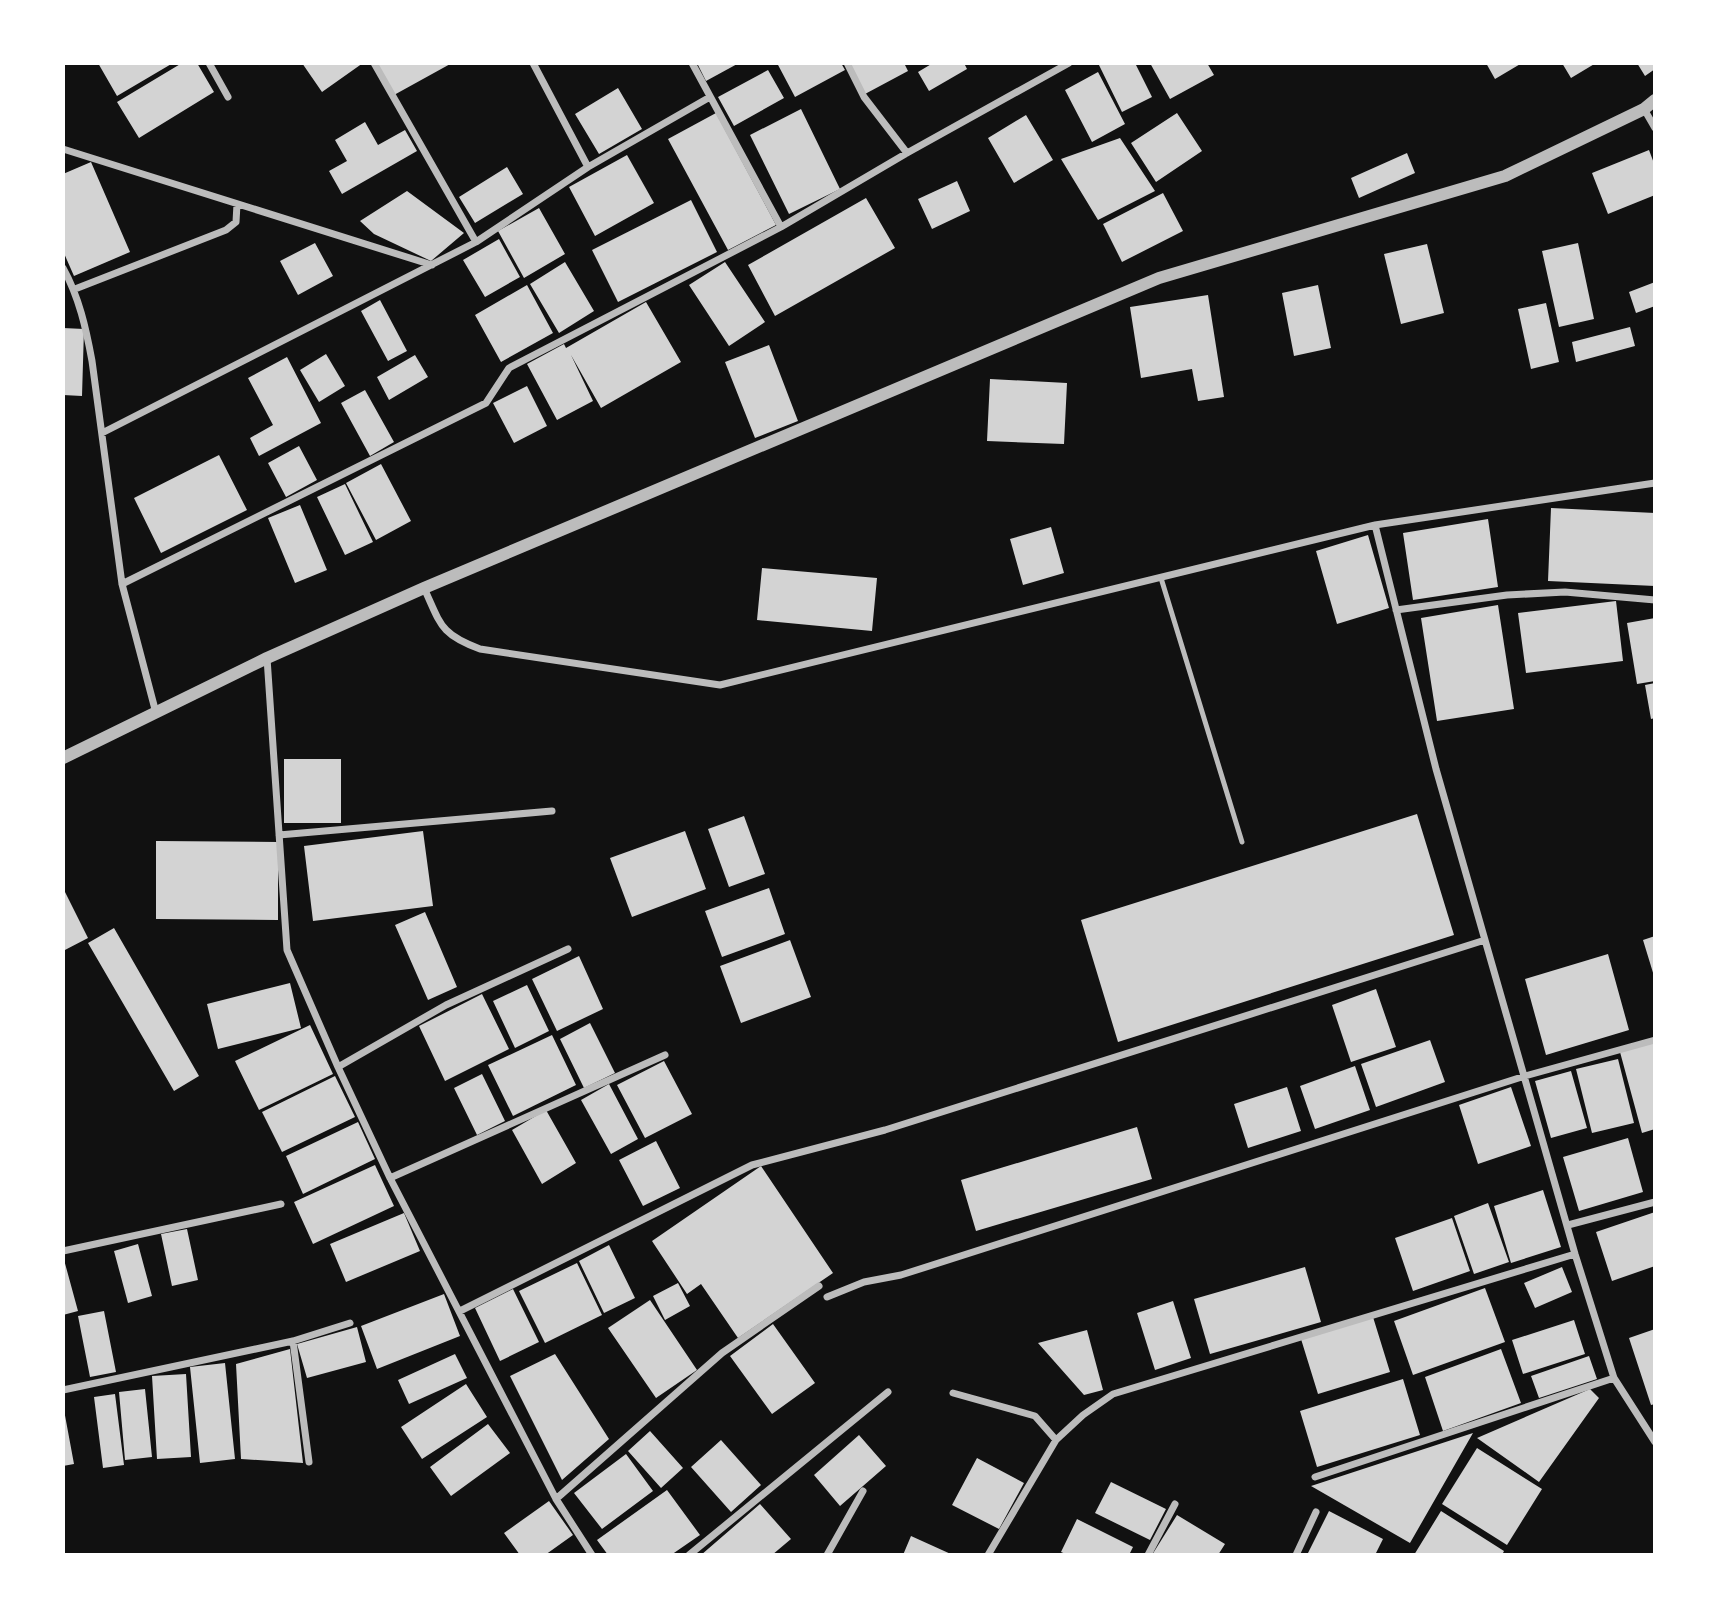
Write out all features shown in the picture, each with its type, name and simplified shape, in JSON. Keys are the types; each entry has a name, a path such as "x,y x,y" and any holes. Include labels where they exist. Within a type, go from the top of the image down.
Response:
{"street":[{"path":"209,63 228,97"},
{"path":"374,63 476,242"},
{"path":"533,63 589,167"},
{"path":"692,63 781,227"},
{"path":"847,63 864,97 906,153"},
{"path":"122,584 486,403 509,368 781,227 906,153 1069,63"},
{"path":"102,433 476,242 589,167 710,97"},
{"path":"63,758 267,658 424,588 1160,278 1505,176 1644,108 1655,100"},
{"path":"1644,108 1655,128"},
{"path":"63,149 432,265"},
{"path":"75,289 226,230 236,222 237,204"},
{"path":"63,268 75,289 92,361 122,584 156,714"},
{"path":"424,588 441,625 456,640 480,649 720,685 1375,526 1655,483"},
{"path":"1375,526 1436,769 1575,1254 1615,1378 1655,1443"},
{"path":"1396,610 1507,595 1565,592 1655,600"},
{"path":"267,658 287,950 390,1178 556,1499 592,1555"},
{"path":"279,835 552,811"},
{"path":"460,1311 752,1165 885,1130 1485,940"},
{"path":"338,1067 446,1004 568,949"},
{"path":"827,1297 864,1282 901,1275 1524,1076 1655,1040"},
{"path":"390,1178 665,1055"},
{"path":"1568,1224 1655,1202"},
{"path":"63,1251 281,1204"},
{"path":"988,1555 1056,1440 1083,1415 1113,1394 1575,1254"},
{"path":"556,1499 722,1353 819,1286"},
{"path":"63,1390 293,1341 350,1323"},
{"path":"293,1341 309,1462"},
{"path":"1315,1477 1615,1378"},
{"path":"689,1555 888,1392"},
{"path":"953,1393 1035,1416 1056,1440"},
{"path":"827,1555 863,1491"},
{"path":"1148,1555 1175,1504"},
{"path":"1296,1555 1316,1513"}],"lane":[{"path":"1161,578 1242,842"}],"building":[{"path":"98,63 173,63 117,96"},
{"path":"182,63 197,63 214,92 139,138 117,102"},
{"path":"302,63 363,63 322,92"},
{"path":"376,63 452,63 394,95"},
{"path":"697,63 739,63 706,81"},
{"path":"777,63 841,63 845,70 795,97"},
{"path":"850,63 904,63 908,71 865,94"},
{"path":"933,63 964,63 967,69 929,91 918,72"},
{"path":"1098,63 1135,63 1152,97 1122,112"},
{"path":"1150,63 1207,63 1214,75 1170,99"},
{"path":"1486,63 1522,63 1495,79"},
{"path":"1562,63 1596,63 1571,78"},
{"path":"1637,63 1655,63 1655,69 1645,76"},
{"path":"768,70 784,98 734,126 718,97"},
{"path":"1098,72 1125,124 1092,142 1065,90"},
{"path":"618,88 642,129 599,154 575,114"},
{"path":"801,109 840,189 789,214 750,135"},
{"path":"716,113 776,225 728,250 668,139"},
{"path":"1177,113 1202,151 1156,182 1131,143"},
{"path":"1026,115 1053,160 1014,183 988,138"},
{"path":"365,122 378,145 405,130 417,151 342,194 329,171 347,161 335,140"},
{"path":"1120,138 1155,191 1098,220 1061,159"},
{"path":"1649,150 1655,166 1655,195 1608,214 1592,173"},
{"path":"1407,153 1415,173 1359,198 1351,178"},
{"path":"627,155 654,203 595,236 569,187"},
{"path":"91,162 130,252 74,276 63,251 63,174"},
{"path":"507,167 523,194 475,223 459,197"},
{"path":"957,181 970,211 932,229 918,199"},
{"path":"407,191 464,233 431,261 374,234 360,221"},
{"path":"1163,193 1183,231 1122,262 1103,224"},
{"path":"866,198 895,248 775,316 748,265"},
{"path":"691,200 717,252 618,302 592,250"},
{"path":"539,208 565,254 524,278 498,231"},
{"path":"499,239 520,277 485,297 463,260"},
{"path":"315,243 333,276 298,295 280,261"},
{"path":"1578,243 1594,319 1559,327 1542,251"},
{"path":"1427,244 1444,313 1401,324 1384,254"},
{"path":"565,262 594,311 559,333 530,284"},
{"path":"725,262 765,322 729,346 689,285"},
{"path":"1655,282 1655,306 1636,313 1629,292"},
{"path":"527,285 553,333 501,362 475,315"},
{"path":"1318,285 1331,348 1294,356 1282,293"},
{"path":"1208,295 1224,397 1198,401 1192,369 1141,378 1130,307"},
{"path":"380,300 407,351 388,361 361,311"},
{"path":"646,302 681,362 601,408 571,355 593,401 557,420 527,364 564,344 566,348"},
{"path":"1546,303 1559,362 1531,369 1518,309"},
{"path":"1630,327 1635,346 1576,362 1572,342"},
{"path":"63,328 84,329 82,396 63,395"},
{"path":"769,345 798,421 755,438 725,362"},
{"path":"326,354 345,386 319,402 300,370"},
{"path":"415,355 428,377 389,400 377,377"},
{"path":"287,357 321,423 259,456 250,438 273,425 248,378"},
{"path":"990,379 1067,383 1064,444 987,441"},
{"path":"527,386 547,426 514,443 493,403"},
{"path":"365,390 394,442 370,456 341,403"},
{"path":"299,446 317,480 286,497 268,463"},
{"path":"219,455 247,510 161,553 134,498"},
{"path":"381,464 411,521 376,540 346,483"},
{"path":"345,484 373,542 345,555 317,497"},
{"path":"300,505 327,570 295,583 268,518"},
{"path":"1551,508 1655,513 1655,586 1548,581"},
{"path":"1488,519 1498,587 1413,600 1403,533"},
{"path":"1051,527 1064,573 1023,585 1010,539"},
{"path":"1368,535 1389,608 1337,624 1316,551"},
{"path":"762,568 877,578 872,631 757,620"},
{"path":"1616,601 1623,661 1526,673 1518,613"},
{"path":"1498,605 1514,709 1437,721 1421,618"},
{"path":"1655,618 1655,681 1637,684 1627,623"},
{"path":"1655,683 1655,718 1651,719 1645,685"},
{"path":"284,759 341,759 341,823 284,823"},
{"path":"1417,814 1454,935 1118,1042 1081,920"},
{"path":"744,816 765,874 729,887 708,829"},
{"path":"423,831 433,906 313,921 304,846"},
{"path":"685,831 706,889 632,917 610,858"},
{"path":"156,841 278,842 278,920 156,919"},
{"path":"63,888 88,938 63,951"},
{"path":"769,888 785,934 722,957 705,911"},
{"path":"425,912 457,987 428,1000 395,925"},
{"path":"114,928 199,1076 174,1091 88,943"},
{"path":"1655,936 1655,976 1654,976 1643,940"},
{"path":"790,940 811,997 741,1023 720,966"},
{"path":"1608,954 1629,1030 1546,1055 1525,979"},
{"path":"579,956 603,1009 557,1031 532,979"},
{"path":"290,983 301,1028 218,1049 207,1004"},
{"path":"527,985 549,1031 515,1048 493,1001"},
{"path":"1376,989 1396,1047 1351,1062 1332,1005"},
{"path":"482,994 509,1049 445,1081 419,1026"},
{"path":"590,1023 615,1073 584,1088 560,1039"},
{"path":"310,1025 333,1074 259,1110 235,1061"},
{"path":"552,1035 576,1085 513,1116 488,1065"},
{"path":"1430,1040 1445,1082 1376,1107 1361,1064"},
{"path":"1655,1042 1655,1129 1642,1133 1620,1052"},
{"path":"1618,1059 1634,1123 1592,1133 1576,1069"},
{"path":"664,1061 692,1114 645,1138 617,1085"},
{"path":"1355,1066 1370,1110 1315,1129 1300,1086"},
{"path":"1571,1071 1587,1128 1551,1138 1535,1081"},
{"path":"482,1074 505,1121 477,1135 454,1088"},
{"path":"335,1076 355,1117 282,1152 262,1112"},
{"path":"609,1084 638,1139 611,1154 581,1100"},
{"path":"1287,1087 1301,1131 1248,1148 1234,1104"},
{"path":"1511,1087 1531,1146 1478,1164 1459,1105"},
{"path":"546,1110 576,1163 542,1184 512,1130"},
{"path":"358,1122 375,1159 303,1194 286,1156"},
{"path":"1137,1127 1152,1179 976,1231 961,1180"},
{"path":"1628,1138 1643,1192 1579,1211 1563,1157"},
{"path":"656,1141 680,1188 643,1206 619,1160"},
{"path":"375,1165 394,1206 313,1244 294,1202"},
{"path":"761,1166 833,1273 738,1338 701,1284 687,1294 652,1241"},
{"path":"1543,1190 1561,1247 1511,1263 1494,1206"},
{"path":"1488,1203 1509,1262 1474,1274 1454,1216"},
{"path":"1655,1212 1655,1266 1612,1281 1596,1232"},
{"path":"404,1213 420,1251 346,1282 330,1244"},
{"path":"1452,1218 1470,1271 1413,1291 1395,1238"},
{"path":"187,1229 198,1280 172,1286 161,1234"},
{"path":"138,1244 152,1296 128,1303 114,1251"},
{"path":"609,1245 635,1298 604,1313 579,1261"},
{"path":"63,1256 78,1311 63,1315"},
{"path":"577,1263 602,1315 545,1343 519,1291"},
{"path":"1305,1267 1321,1322 1210,1354 1194,1299"},
{"path":"1562,1267 1572,1292 1535,1308 1524,1283"},
{"path":"678,1283 690,1306 665,1320 653,1296"},
{"path":"1485,1288 1505,1342 1413,1375 1394,1321"},
{"path":"513,1289 539,1342 500,1361 475,1308"},
{"path":"444,1294 460,1336 377,1369 361,1326"},
{"path":"650,1300 697,1370 656,1398 608,1328"},
{"path":"1173,1301 1191,1358 1155,1370 1137,1313"},
{"path":"104,1311 116,1372 90,1377 78,1316"},
{"path":"1373,1317 1390,1372 1318,1394 1301,1339"},
{"path":"1574,1320 1585,1354 1523,1374 1512,1340"},
{"path":"773,1324 815,1383 772,1414 730,1356"},
{"path":"357,1327 366,1362 307,1378 297,1344"},
{"path":"1655,1329 1655,1404 1651,1405 1629,1338"},
{"path":"1087,1330 1103,1390 1084,1395 1038,1343"},
{"path":"290,1349 303,1463 241,1459 236,1364"},
{"path":"1501,1349 1521,1403 1443,1431 1425,1377"},
{"path":"455,1354 467,1378 409,1404 398,1380"},
{"path":"555,1354 609,1439 562,1480 510,1376"},
{"path":"1589,1356 1597,1379 1539,1398 1531,1376"},
{"path":"225,1363 235,1459 200,1463 190,1367"},
{"path":"186,1374 191,1457 157,1459 152,1376"},
{"path":"1403,1379 1420,1435 1317,1467 1300,1411"},
{"path":"466,1384 487,1417 422,1459 401,1427"},
{"path":"145,1389 152,1457 125,1460 119,1392"},
{"path":"1590,1389 1599,1398 1539,1482 1477,1438"},
{"path":"115,1394 124,1465 103,1468 94,1397"},
{"path":"63,1411 74,1464 63,1466"},
{"path":"488,1424 510,1453 451,1496 430,1467"},
{"path":"650,1431 683,1468 661,1488 628,1451"},
{"path":"1473,1433 1410,1543 1311,1486"},
{"path":"859,1435 886,1466 840,1506 814,1475"},
{"path":"721,1440 761,1485 731,1512 691,1467"},
{"path":"1477,1448 1542,1489 1507,1545 1442,1504"},
{"path":"626,1454 653,1491 602,1529 574,1493"},
{"path":"977,1458 1024,1483 999,1529 952,1505"},
{"path":"1111,1482 1166,1509 1150,1540 1095,1513"},
{"path":"667,1490 700,1535 671,1555 608,1555 597,1540"},
{"path":"549,1501 573,1535 545,1555 520,1555 504,1533"},
{"path":"760,1504 791,1539 772,1555 701,1555"},
{"path":"1329,1511 1383,1539 1375,1555 1308,1553"},
{"path":"1441,1511 1504,1551 1502,1555 1414,1555"},
{"path":"1177,1515 1225,1544 1218,1555 1152,1555"},
{"path":"1077,1519 1133,1547 1129,1555 1068,1555 1061,1552"},
{"path":"911,1536 953,1555 903,1555"}]}
